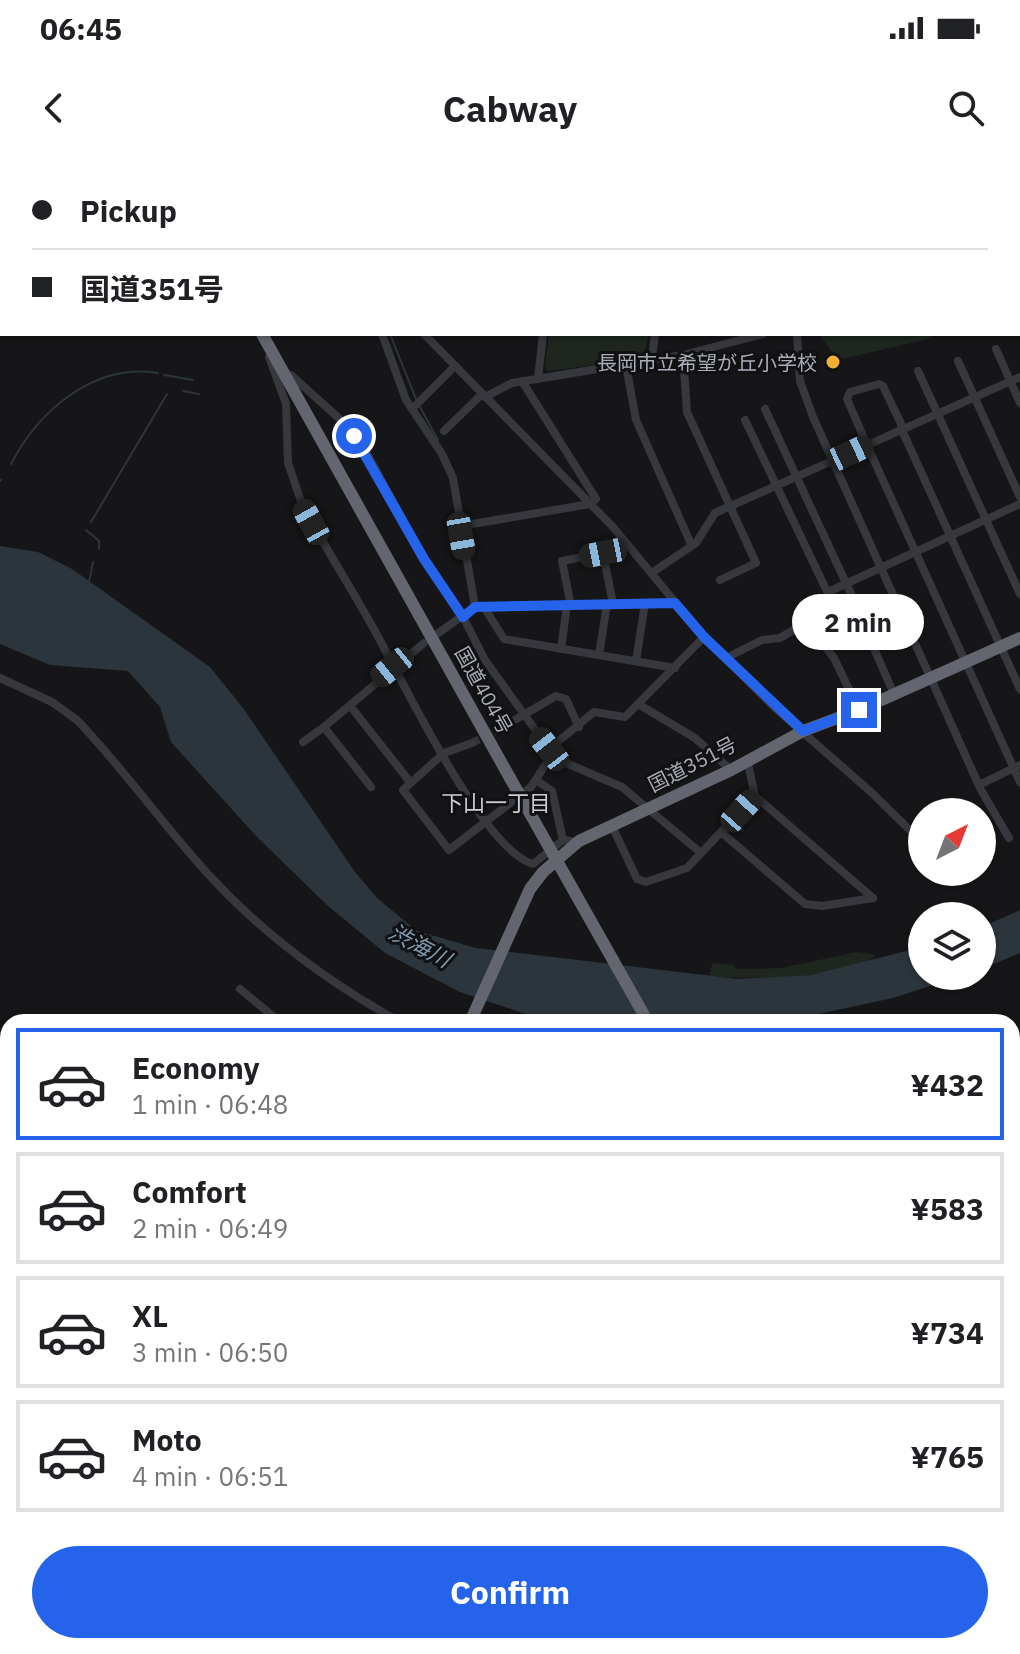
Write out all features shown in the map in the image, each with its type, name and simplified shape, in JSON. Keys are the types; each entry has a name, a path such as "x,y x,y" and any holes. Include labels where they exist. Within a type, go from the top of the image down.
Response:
{"highway":[{"name":"国道404号","path":"263,336 643,1014"},
{"name":"国道351号","path":"473,1014 519,909 543,872 579,841 731,770 803,731 859,710 1020,638"}],"street":[{"path":"263,336 296,383 343,422 365,450 424,559 463,617 485,660 524,718 551,751 566,763 622,787 701,853"},
{"path":"263,336 286,404 287,452 294,487 461,788 486,823 528,863 533,864 563,840 579,841"},
{"path":"383,336 412,409 448,464 457,491 461,526 479,607 504,639 675,668"},
{"path":"429,336 653,572 704,637 908,829"},
{"path":"538,379 543,336"},
{"path":"652,358 655,336"},
{"path":"444,431 483,395 522,381 683,355 755,336"},
{"path":"797,336 802,390 979,785 1009,838"},
{"path":"996,349 1020,403"},
{"path":"683,355 687,412 756,563 720,580"},
{"path":"958,361 1020,497"},
{"path":"626,365 636,420 691,544"},
{"path":"412,409 455,366"},
{"path":"918,371 1020,594"},
{"path":"653,572 702,537 715,513 1020,377"},
{"path":"461,526 590,504 597,497 522,381"},
{"path":"1020,689 883,386 879,384 850,392 847,399 867,445 965,662 1017,767 1020,782"},
{"path":"765,409 859,611"},
{"path":"726,658 762,640 780,638 834,606 745,420"},
{"path":"828,592 1020,504"},
{"path":"561,649 569,606 562,561 603,553 610,604 599,655"},
{"path":"636,661 645,603"},
{"path":"437,634 479,607 675,603"},
{"path":"808,624 834,658 859,710"},
{"path":"472,743 444,753 410,782 404,794 445,848 454,849 536,780 551,751 594,712 621,718 704,637"},
{"path":"871,642 894,694"},
{"path":"303,742 351,707 392,667 424,643"},
{"path":"0,678 45,698 77,720 208,875 256,921 313,968 387,1014"},
{"path":"501,728 524,718 556,696 566,699 579,727"},
{"path":"638,704 695,738 731,770"},
{"path":"351,707 410,782"},
{"path":"324,727 371,787"},
{"path":"721,832 805,904 822,906 873,898 755,796 747,759"},
{"path":"979,785 1017,767"},
{"path":"536,780 552,791 563,840"},
{"path":"612,826 643,883 687,868 755,796"},
{"path":"240,989 270,1014"}],"shaded area":[{"path":"549,336 649,336 643,359 548,371 545,368"},
{"path":"820,336 932,338 838,360"},
{"path":"857,952 877,955 863,963 821,973 748,978 710,976 712,963 733,965 736,969 781,968"}],"water":[{"name":"渋海川","path":"0,546 38,552 72,569 210,667 243,708 355,872 377,898 417,931 476,948 738,979 811,975 908,951 908,990 917,990 818,1014 526,1014 460,992 385,953 327,905 257,837 171,742 160,707 128,671 50,665 0,644"},
{"path":"1020,910 1020,953 996,963 996,921"}],"waterway":[{"path":"391,336 416,399"},
{"path":"11,464 37,426 71,394 112,375 158,373"},
{"path":"164,375 193,380"},
{"path":"183,391 199,394"},
{"path":"91,522 167,394"},
{"path":"419,405 438,440"},
{"path":"86,530 99,541 99,549"},
{"path":"89,582 93,562"}],"tunnel":[{"path":"472,743 501,728"}],"place":[{"name":"長岡市立希望が丘小学校","path":"833,362"}],"district":[{"name":"下山一丁目","path":"496,802"}],"route":[{"path":"354,436 376,469 424,559 463,617 475,607 675,603 704,637 775,708 803,731 859,710"}]}
